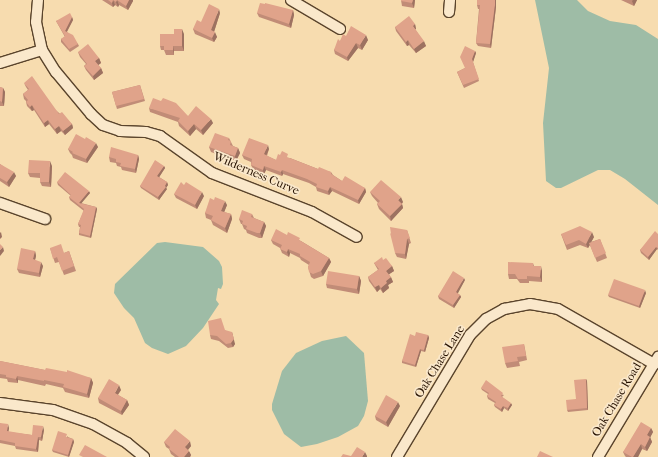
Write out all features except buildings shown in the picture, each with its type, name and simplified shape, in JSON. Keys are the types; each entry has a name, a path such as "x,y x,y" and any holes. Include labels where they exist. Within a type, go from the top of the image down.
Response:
{"street":[{"name":"Wilderness Curve","path":"38,0 36,22 42,50 56,72 91,114 103,125 120,131 146,132 160,136 212,173 312,212 357,237"},
{"path":"291,0 340,29"},
{"path":"449,12 450,0"},
{"path":"0,63 42,50"},
{"path":"0,203 45,219"},
{"name":"Oak Chase Lane","path":"397,457 470,335 486,319 504,309 530,304 558,309 656,361"},
{"name":"Oak Chase Road","path":"598,457 656,361"},
{"path":"0,402 53,410 93,424 127,443 144,457"}],"shaded area":[{"path":"535,0 577,0 588,11 610,21 636,25 658,39 658,205 625,179 610,170 598,170 561,188 556,188 546,181 543,123 549,68"},
{"path":"165,242 203,247 219,261 222,267 223,284 221,289 218,288 216,300 219,304 203,328 186,346 168,354 152,348 145,343 134,318 124,308 114,293 115,284 157,243"},
{"path":"346,336 364,353 368,401 364,416 358,426 338,437 317,444 301,447 284,434 272,410 272,404 282,371 296,353 322,341"}]}
